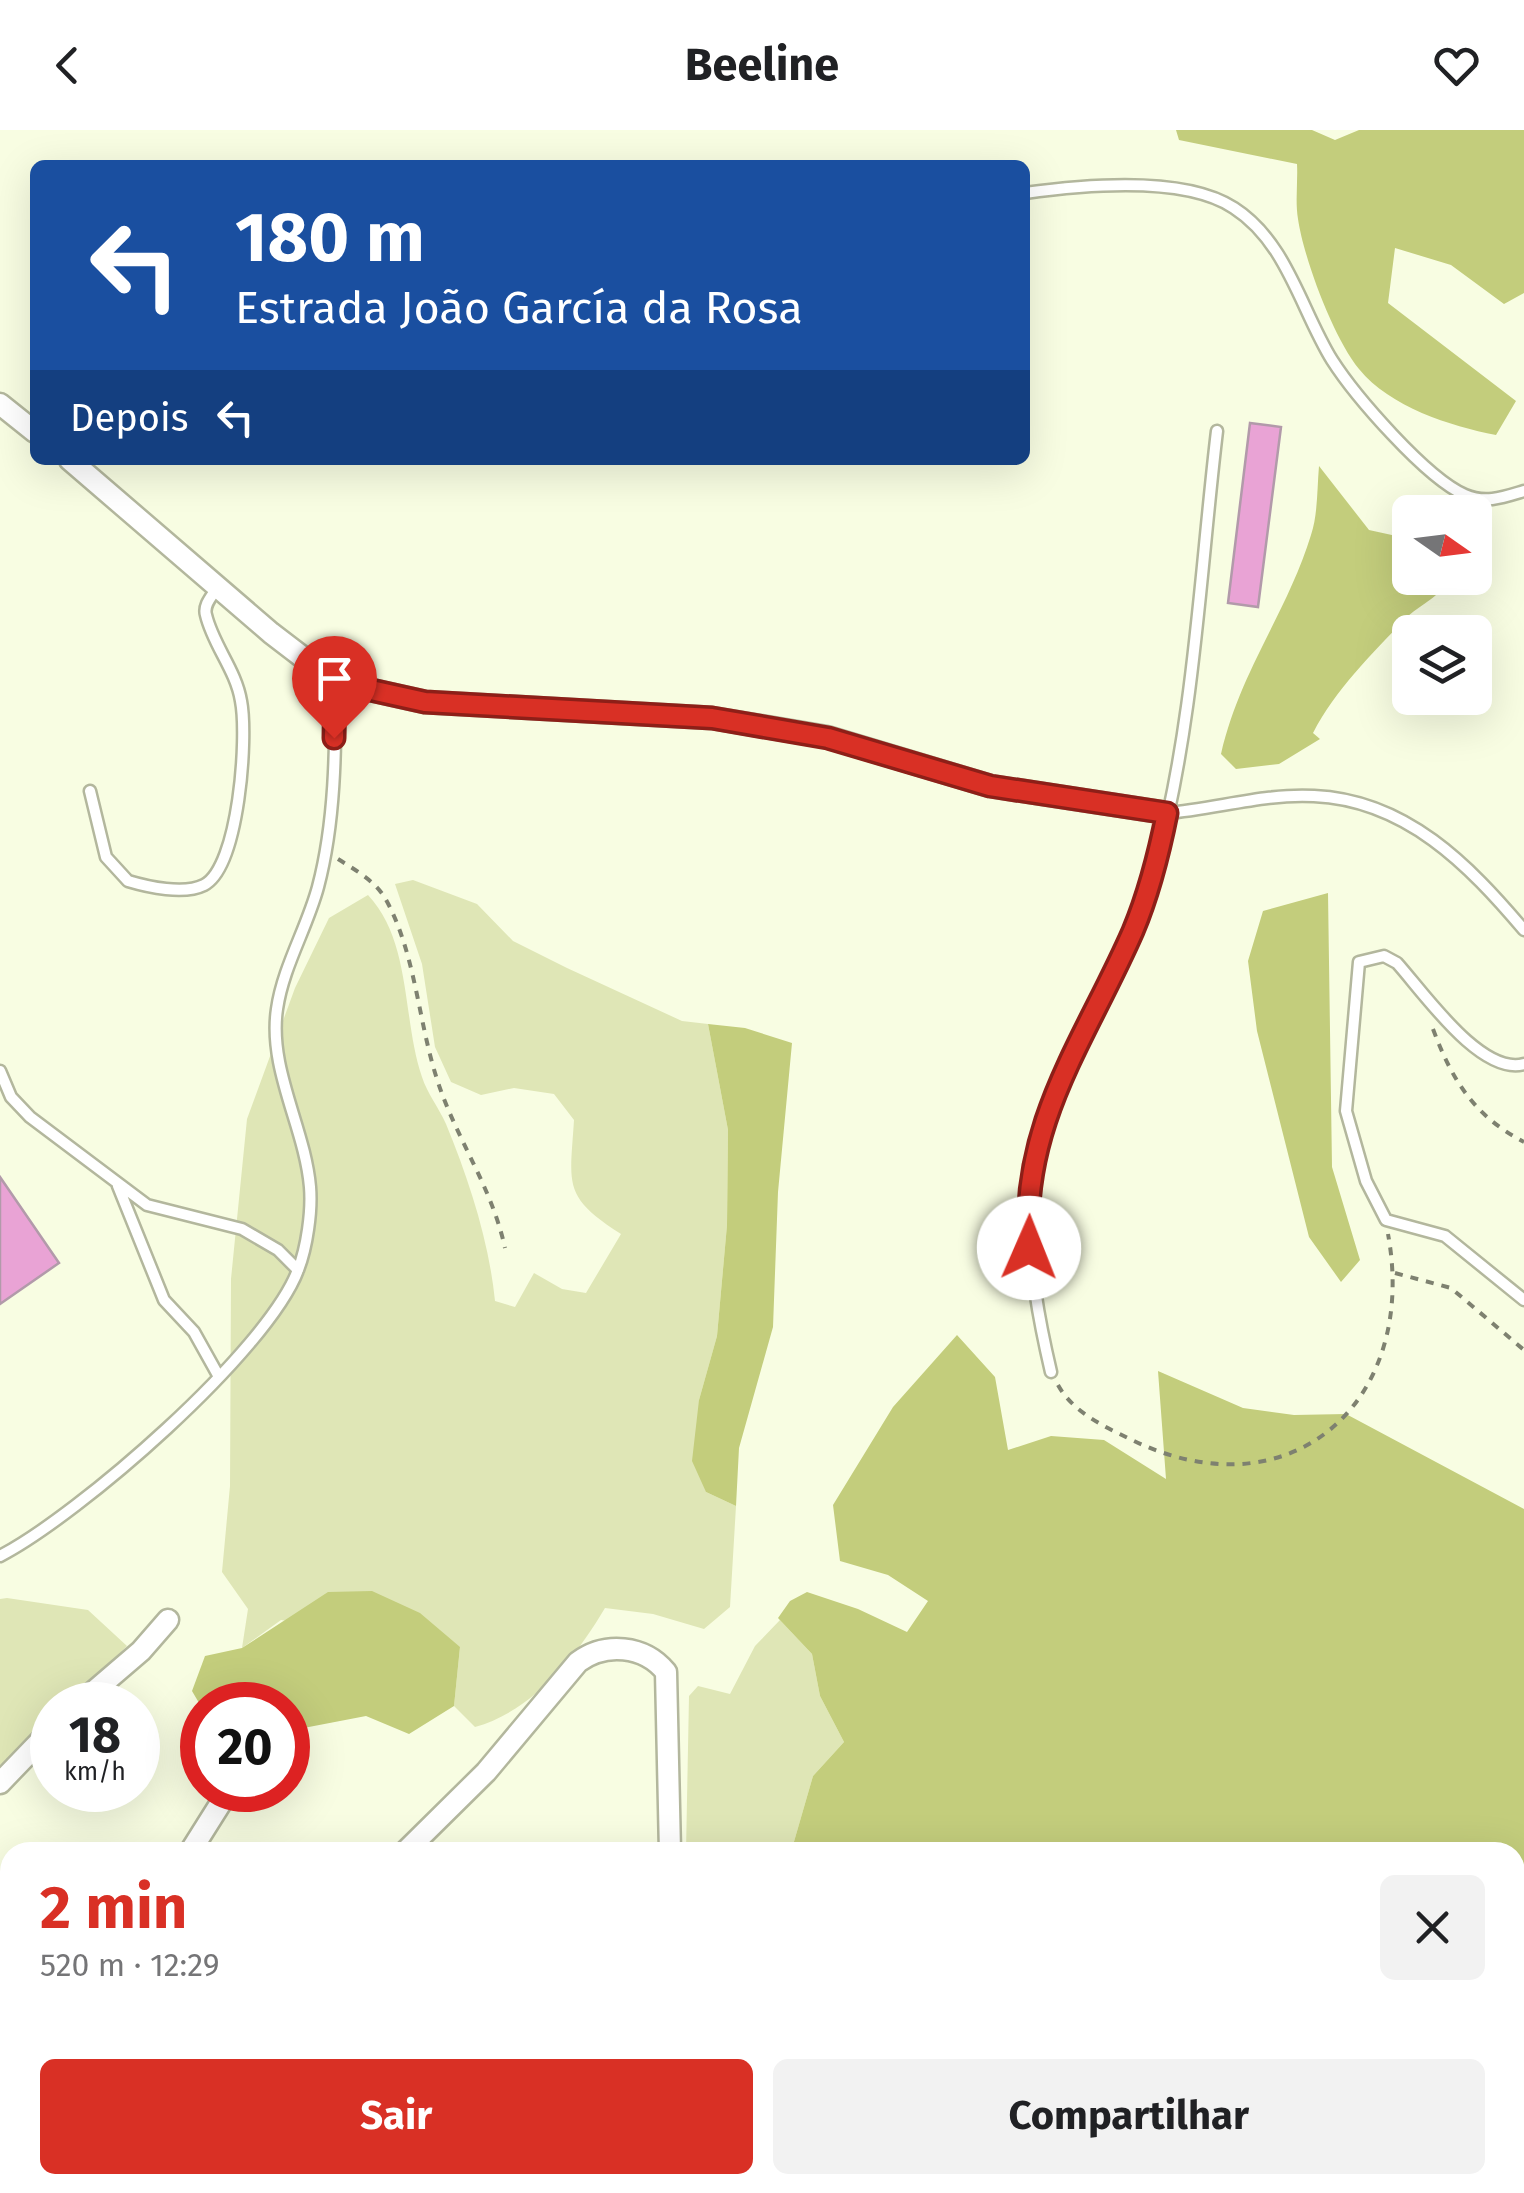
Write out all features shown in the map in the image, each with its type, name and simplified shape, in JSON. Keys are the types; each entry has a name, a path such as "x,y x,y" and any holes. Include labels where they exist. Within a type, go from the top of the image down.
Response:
{"street":[{"path":"0,404 30,428"},
{"path":"76,465 335,682 425,702 712,718 828,738 990,786 1167,813"},
{"path":"105,1682 142,1651 168,1620"},
{"path":"415,1842 486,1772 578,1662 594,1650 612,1648 648,1656 666,1672 670,1842"},
{"path":"0,1783 30,1752"},
{"path":"196,1842 216,1812"}],"lane":[{"path":"1030,192 1149,186 1206,194 1234,208 1261,230 1296,286 1333,361 1405,448 1464,494 1494,500 1524,491"},
{"path":"1051,1372 1031,1275 1027,1220 1036,1142 1064,1067 1138,918 1167,813 1218,431"},
{"path":"90,791 106,857 128,881 187,888 202,886 213,878 228,839 245,740 233,672 206,615 207,602 218,587"},
{"path":"0,1556 116,1473 178,1419 270,1318 298,1270 310,1190 278,1055 276,1012 312,907 325,851 335,682"},
{"path":"1167,813 1314,796 1351,802 1412,825 1441,844 1487,884 1524,930"},
{"path":"1524,1064 1513,1067 1484,1058 1396,963 1384,956 1359,962 1346,1112 1366,1181 1386,1220 1444,1236 1524,1300"},
{"path":"0,1071 11,1097 30,1117 147,1205 242,1229 278,1250 298,1270"},
{"path":"118,1185 164,1300 194,1332 218,1375"}],"path":[{"path":"325,851 372,882 386,899 411,975 436,1076 453,1122 494,1200 505,1248"},
{"path":"1430,1020 1448,1070 1468,1100 1496,1128 1524,1142"},
{"path":"1051,1372 1065,1397 1097,1423 1152,1450 1232,1466 1287,1457 1327,1436 1374,1374 1394,1304 1396,1273 1386,1220"},
{"path":"1396,1273 1451,1288 1524,1350"}],"green space":[{"path":"1176,130 1312,130 1335,140 1359,130 1524,130 1524,293 1504,304 1451,265 1395,248 1388,303 1516,401 1496,435 1422,413 1387,394 1359,369 1330,318 1306,255 1297,212 1297,164 1179,140"},
{"path":"1319,466 1369,530 1392,535 1392,595 1436,595 1410,615 1392,615 1392,633 1343,687 1322,717 1313,733 1320,739 1279,764 1236,769 1221,754 1229,724 1301,563 1316,510"},
{"path":"413,880 477,904 513,941 567,968 682,1021 708,1024 728,1130 727,1225 717,1336 699,1400 706,1492 736,1506 730,1607 704,1629 653,1614 605,1608 550,1681 515,1709 475,1727 454,1706 460,1647 281,1620 242,1648 248,1609 222,1572 230,1486 231,1279 247,1119 295,988 329,918 368,895 392,935 422,1077 446,1124 470,1189 483,1233 495,1301 515,1307 534,1273 562,1289 586,1293 621,1234 579,1198 571,1160 574,1120 554,1094 514,1088 481,1095 451,1082 435,1047 422,964 395,884"},
{"path":"1328,893 1332,1167 1360,1260 1341,1282 1309,1237 1257,1031 1248,961 1263,911"},
{"path":"708,1024 745,1028 792,1043 778,1192 773,1327 739,1448 736,1506 706,1492 692,1461 699,1400 717,1336 727,1225 728,1130"},
{"path":"957,1335 995,1377 1008,1450 1051,1436 1104,1440 1166,1479 1158,1371 1243,1408 1294,1415 1346,1414 1524,1509 1524,1842 794,1842 813,1776 844,1742 820,1696 812,1654 778,1618 790,1601 807,1592 858,1609 907,1632 928,1601 888,1575 840,1561 833,1505 893,1407"},
{"path":"372,1591 420,1613 460,1647 454,1706 409,1734 366,1716 310,1727 310,1682 195,1682 205,1656 242,1648 328,1592"},
{"path":"0,1599 88,1610 127,1646 91,1682 30,1682 30,1743 0,1774"},
{"path":"780,1620 812,1654 820,1696 844,1742 813,1776 794,1842 686,1842 689,1696 698,1686 730,1694 755,1646"}],"building":[{"path":"1250,423 1281,427 1258,607 1228,603"},
{"path":"0,1177 59,1263 0,1304"}],"route":[{"path":"334,738 335,682 425,702 712,718 828,738 990,786 1167,813 1156,862 1132,934 1064,1067 1036,1142 1027,1220 1029,1248"}]}
